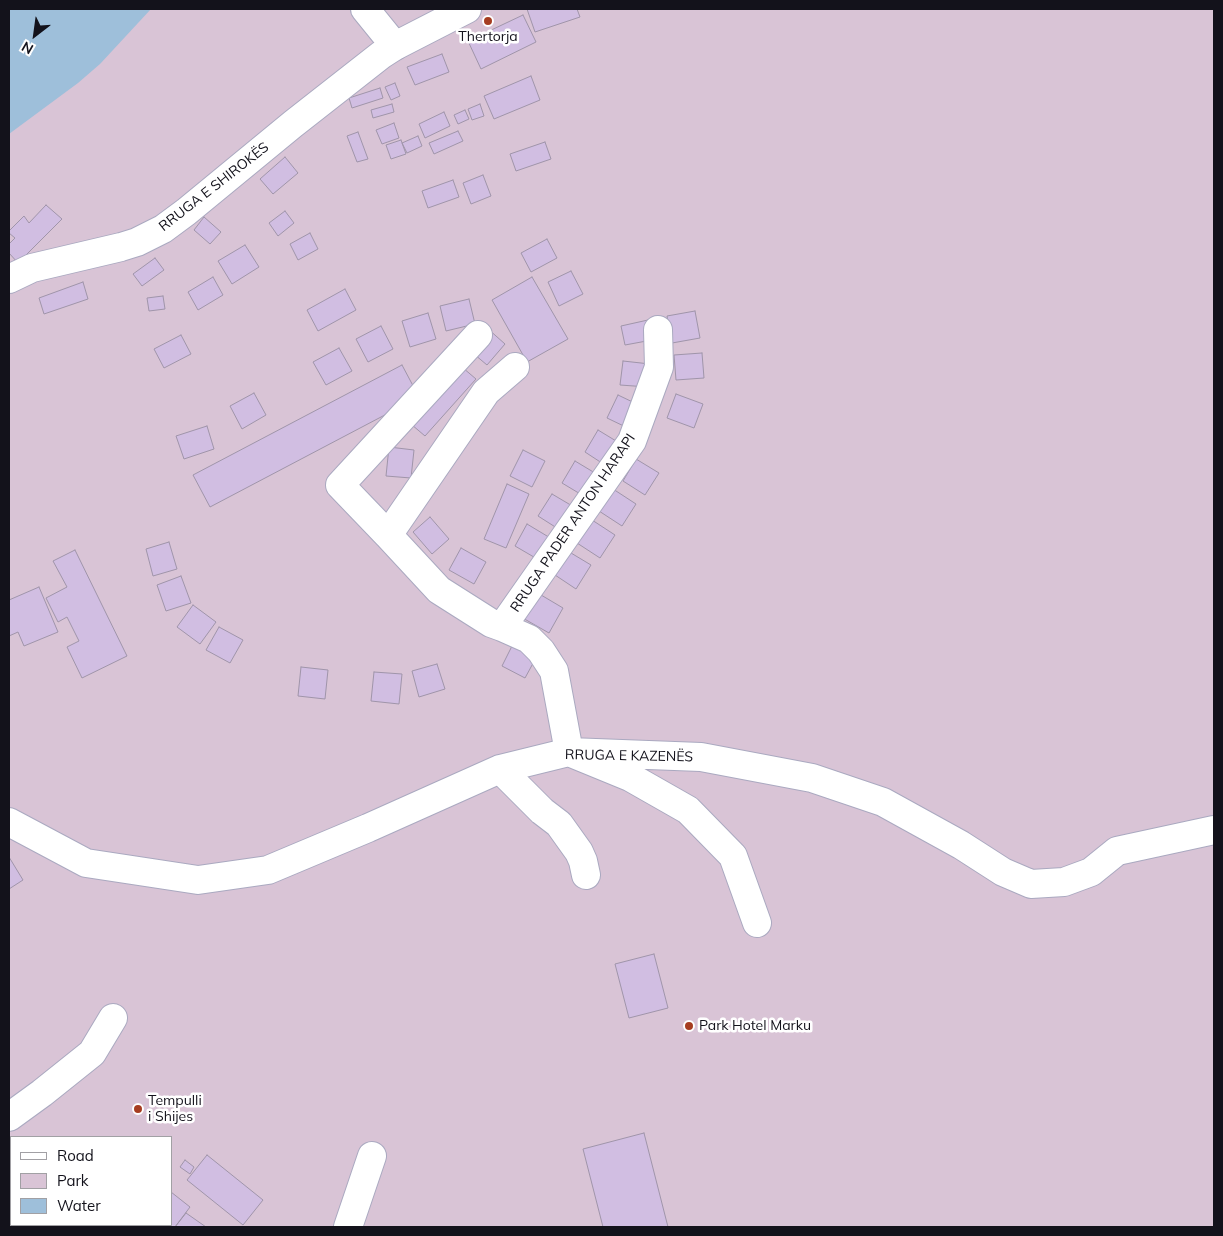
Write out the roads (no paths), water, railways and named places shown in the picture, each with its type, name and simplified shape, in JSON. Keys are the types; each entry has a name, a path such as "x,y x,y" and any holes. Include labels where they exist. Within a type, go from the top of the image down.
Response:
{"street":[{"path":"365,9 395,46"},
{"name":"RRUGA E SHIROKËS","path":"9,279 32,268 137,242 163,229 382,55 395,46 467,9"},
{"name":"RRUGA PADER ANTON HARAPI","path":"502,627 632,441 659,367 658,330"},
{"name":"RRUGA PADER ANTON HARAPI","path":"478,335 340,485 440,590 491,623 528,639 541,651 554,671 569,752"},
{"path":"388,536 486,392 515,368"},
{"path":"569,752 630,777 688,810 733,856 757,923"},
{"name":"RRUGA E KAZENËS","path":"9,822 86,863 198,880 268,870 500,769 569,752 701,757 812,778 883,802 961,845 1003,872 1031,884 1064,882 1091,872 1117,851 1214,830"},
{"path":"500,769 542,811 559,824 579,852 586,875"},
{"path":"9,1117 92,1053 113,1018"},
{"path":"348,1227 372,1156"}],"water":[{"path":"9,9 151,9 100,64 78,83 9,134"}],"place":[{"name":"Thertorja","path":"488,21"},
{"name":"Park Hotel Marku","path":"689,1026"},
{"name":"Tempulli i Shijes","path":"138,1109"}]}
